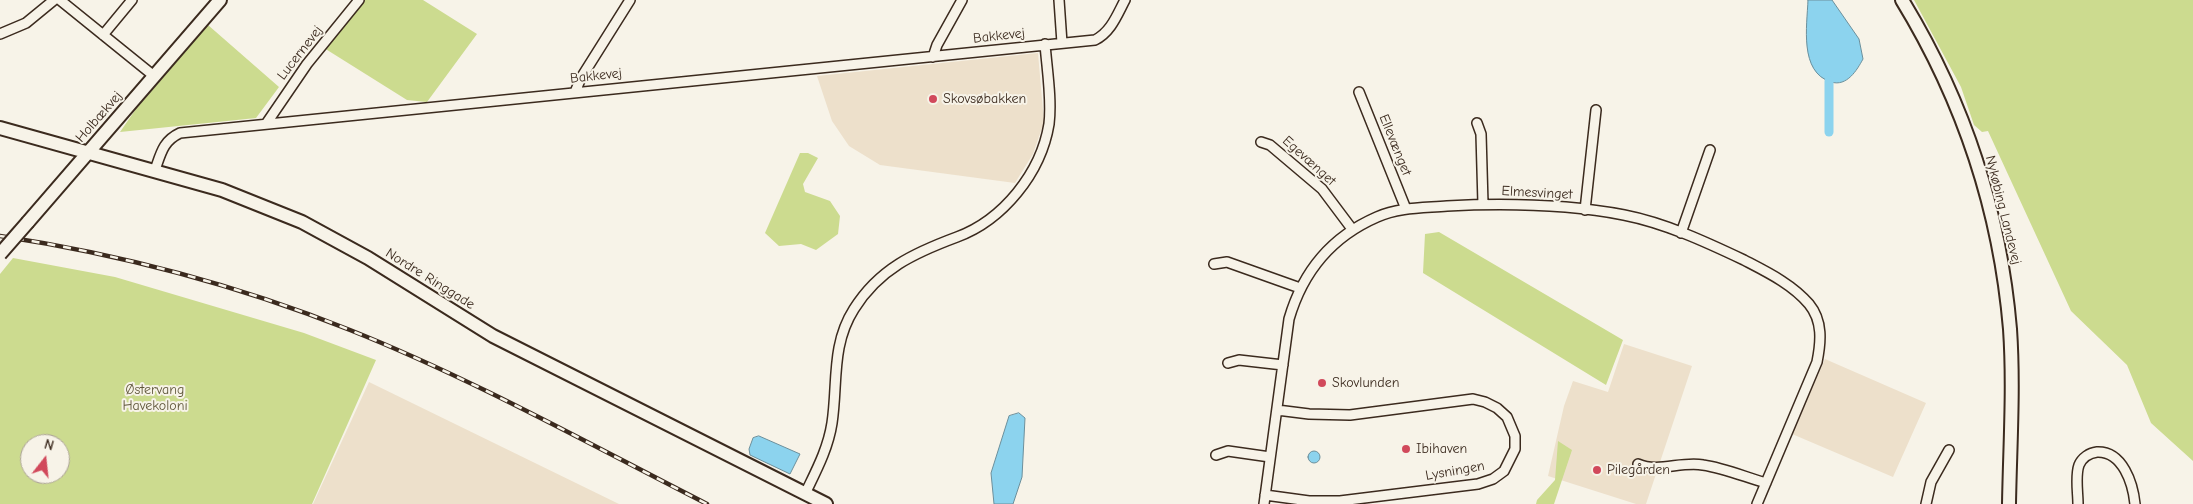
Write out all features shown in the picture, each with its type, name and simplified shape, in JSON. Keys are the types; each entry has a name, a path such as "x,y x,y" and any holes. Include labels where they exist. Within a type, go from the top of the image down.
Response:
{"street":[{"path":"0,34 26,23 54,0"},
{"path":"60,0 154,76"},
{"path":"103,34 132,0"},
{"name":"Holbækvej","path":"0,254 220,0"},
{"name":"Lucernevej","path":"266,124 307,64 359,0"},
{"path":"575,92 581,78 630,0"},
{"path":"933,57 937,45 962,0"},
{"path":"1059,0 1062,43"},
{"name":"Bakkevej","path":"155,170 164,144 170,138 180,133 1095,40 1104,36 1125,0"},
{"name":"Nykøbing Landevej","path":"1902,0 1939,66 1960,115 1980,171 1996,232 2004,276 2011,353 2009,504"},
{"path":"805,494 827,446 832,423 836,354 852,312 865,292 894,265 912,254 959,237 988,221 1011,201 1027,179 1039,155 1049,123 1046,44"},
{"name":"Ellevænget","path":"1359,92 1406,209"},
{"path":"1585,210 1596,110"},
{"path":"1477,123 1481,134 1483,204"},
{"name":"Nordre Ringgade","path":"0,128 155,170 231,193 302,222 368,258 493,336 826,504"},
{"name":"Egevænget","path":"1261,142 1270,144 1322,189 1352,230"},
{"path":"1681,233 1710,150"},
{"name":"Elmesvinget","path":"1265,500 1289,318 1300,288 1322,255 1352,230 1379,216 1406,209 1483,204 1585,210 1625,215 1681,233 1735,256 1786,284 1810,305 1820,325 1821,344 1817,362 1757,504"},
{"path":"1214,264 1227,262 1300,288"},
{"path":"1228,363 1239,360 1283,365"},
{"name":"Lysningen","path":"1265,500 1340,501 1478,484 1493,479 1504,470 1515,449 1515,436 1506,417 1496,407 1473,399 1350,415 1309,414 1277,410"},
{"path":"1926,504 1931,482 1949,450"},
{"path":"1216,455 1228,451 1270,456"},
{"path":"2078,504 2079,467 2088,455 2100,452 2113,458 2124,468 2132,483 2135,504"},
{"path":"1638,464 1651,468 1686,463 1703,465 1766,483"}],"shaded area":[{"name":"Skovsøbakken","path":"1038,53 1044,122 1033,154 1015,183 880,165 849,146 832,121 817,76"},
{"path":"1624,344 1692,366 1646,504 1636,504 1548,476 1564,406 1573,381 1608,392"},
{"path":"1825,359 1926,403 1893,477 1792,434"},
{"path":"369,382 619,504 313,504"}],"green space":[{"path":"362,0 423,0 477,34 427,102 407,100 324,48"},
{"path":"1914,0 2193,0 2193,461 2151,423 2127,365 2071,311 1988,131 1982,132 1974,125 1961,87"},
{"path":"208,25 279,87 256,118 120,132 136,109"},
{"path":"800,153 808,153 818,158 803,184 805,192 830,201 840,216 838,234 816,250 801,244 779,246 765,233"},
{"path":"1439,232 1623,340 1606,385 1423,273 1425,234"},
{"name":"Østervang Havekoloni","path":"13,258 115,277 304,333 376,360 312,504 0,504 0,274"},
{"path":"1558,441 1572,450 1554,504 1536,504 1537,500 1555,480"}],"water":[{"path":"1808,0 1832,0 1859,39 1863,59 1847,80 1837,83 1821,77 1809,59 1806,35"},
{"path":"1019,413 1025,418 1022,477 1013,504 994,504 991,473 1009,416"},
{"path":"759,436 800,454 790,474 750,455 749,449 753,438"},
{"path":"1312,451 1316,451 1320,457 1316,463 1312,463 1308,459 1308,455"}],"waterway":[{"path":"1829,81 1829,132"}],"railway":[{"path":"0,236 89,252 178,273 265,299 350,330 441,369 707,504"}],"place":[{"name":"Skovsøbakken","path":"933,99"},
{"name":"Skovlunden","path":"1322,383"},
{"name":"Ibihaven","path":"1406,449"},
{"name":"Pilegården","path":"1597,470"}]}
